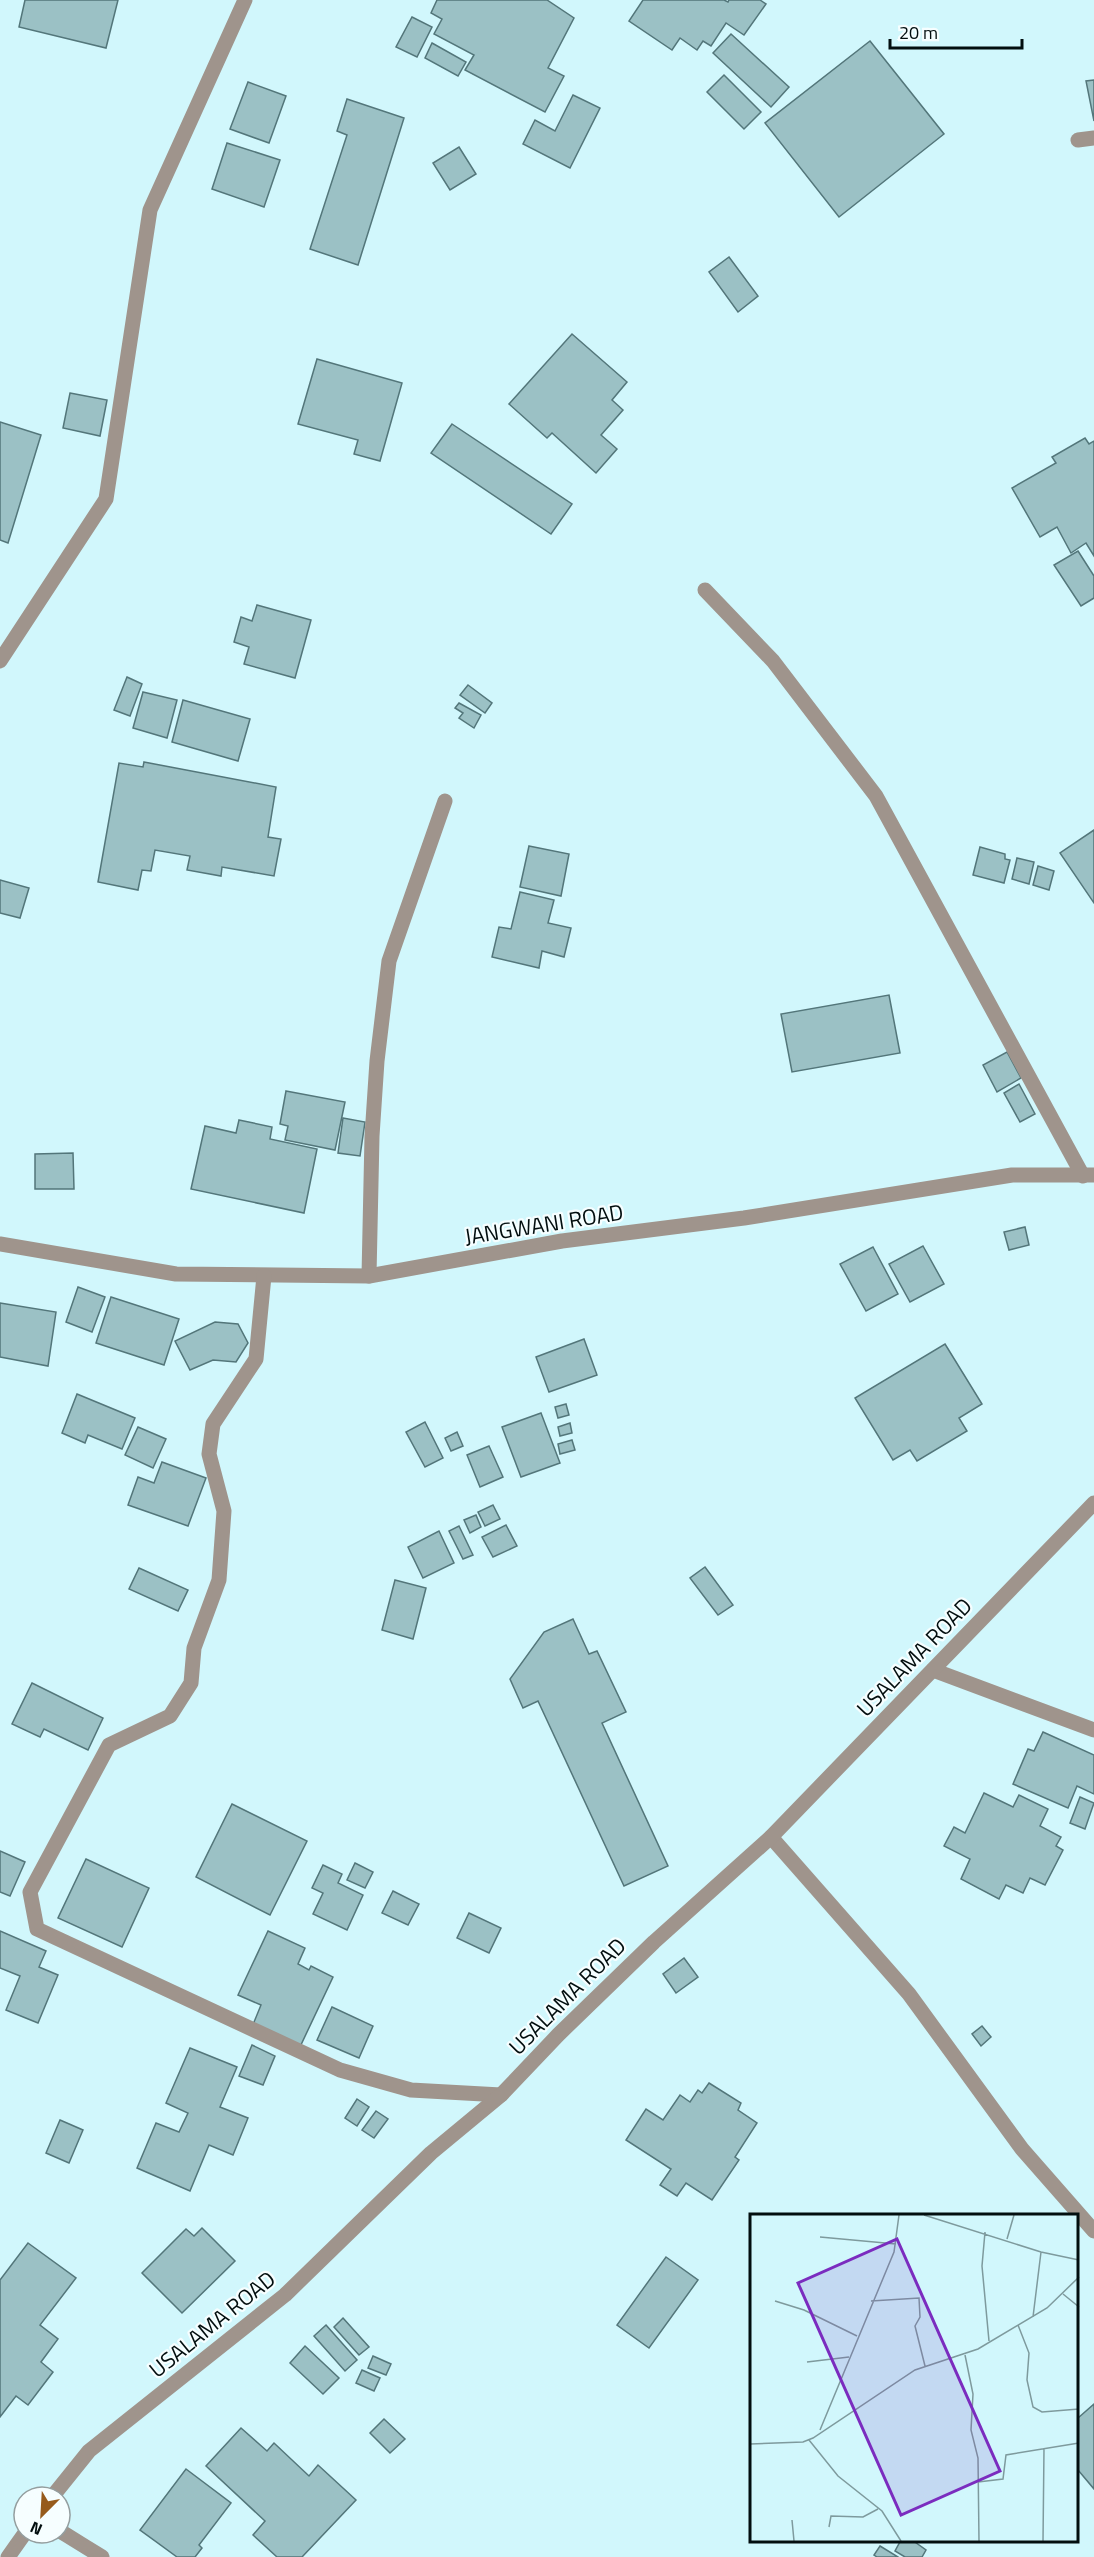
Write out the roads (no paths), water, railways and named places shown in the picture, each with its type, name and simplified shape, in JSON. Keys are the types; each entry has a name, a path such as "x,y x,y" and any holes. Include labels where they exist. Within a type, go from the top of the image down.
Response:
{"street":[{"path":"0,661 106,499 150,210 245,0"},
{"path":"1078,140 1094,138"},
{"path":"705,590 772,661 876,796 1088,1175"},
{"path":"369,1276 372,1136 377,1061 389,961 445,801"},
{"name":"JANGWANI ROAD","path":"0,1244 176,1274 369,1276 562,1241 744,1218 1012,1175 1088,1175"},
{"path":"264,1275 256,1359 213,1424 209,1454 224,1511 219,1580 194,1648 191,1683 170,1716 109,1745 30,1892 37,1929 340,2070 411,2090 501,2095"},
{"name":"USALAMA ROAD","path":"61,2485 88,2451 285,2295 431,2153 501,2095 558,2035 654,1942 771,1837 1094,1503"},
{"path":"933,1670 1094,1730"},
{"path":"771,1837 909,1994 1022,2150 1094,2230"},
{"path":"72,2538 102,2557"}]}
